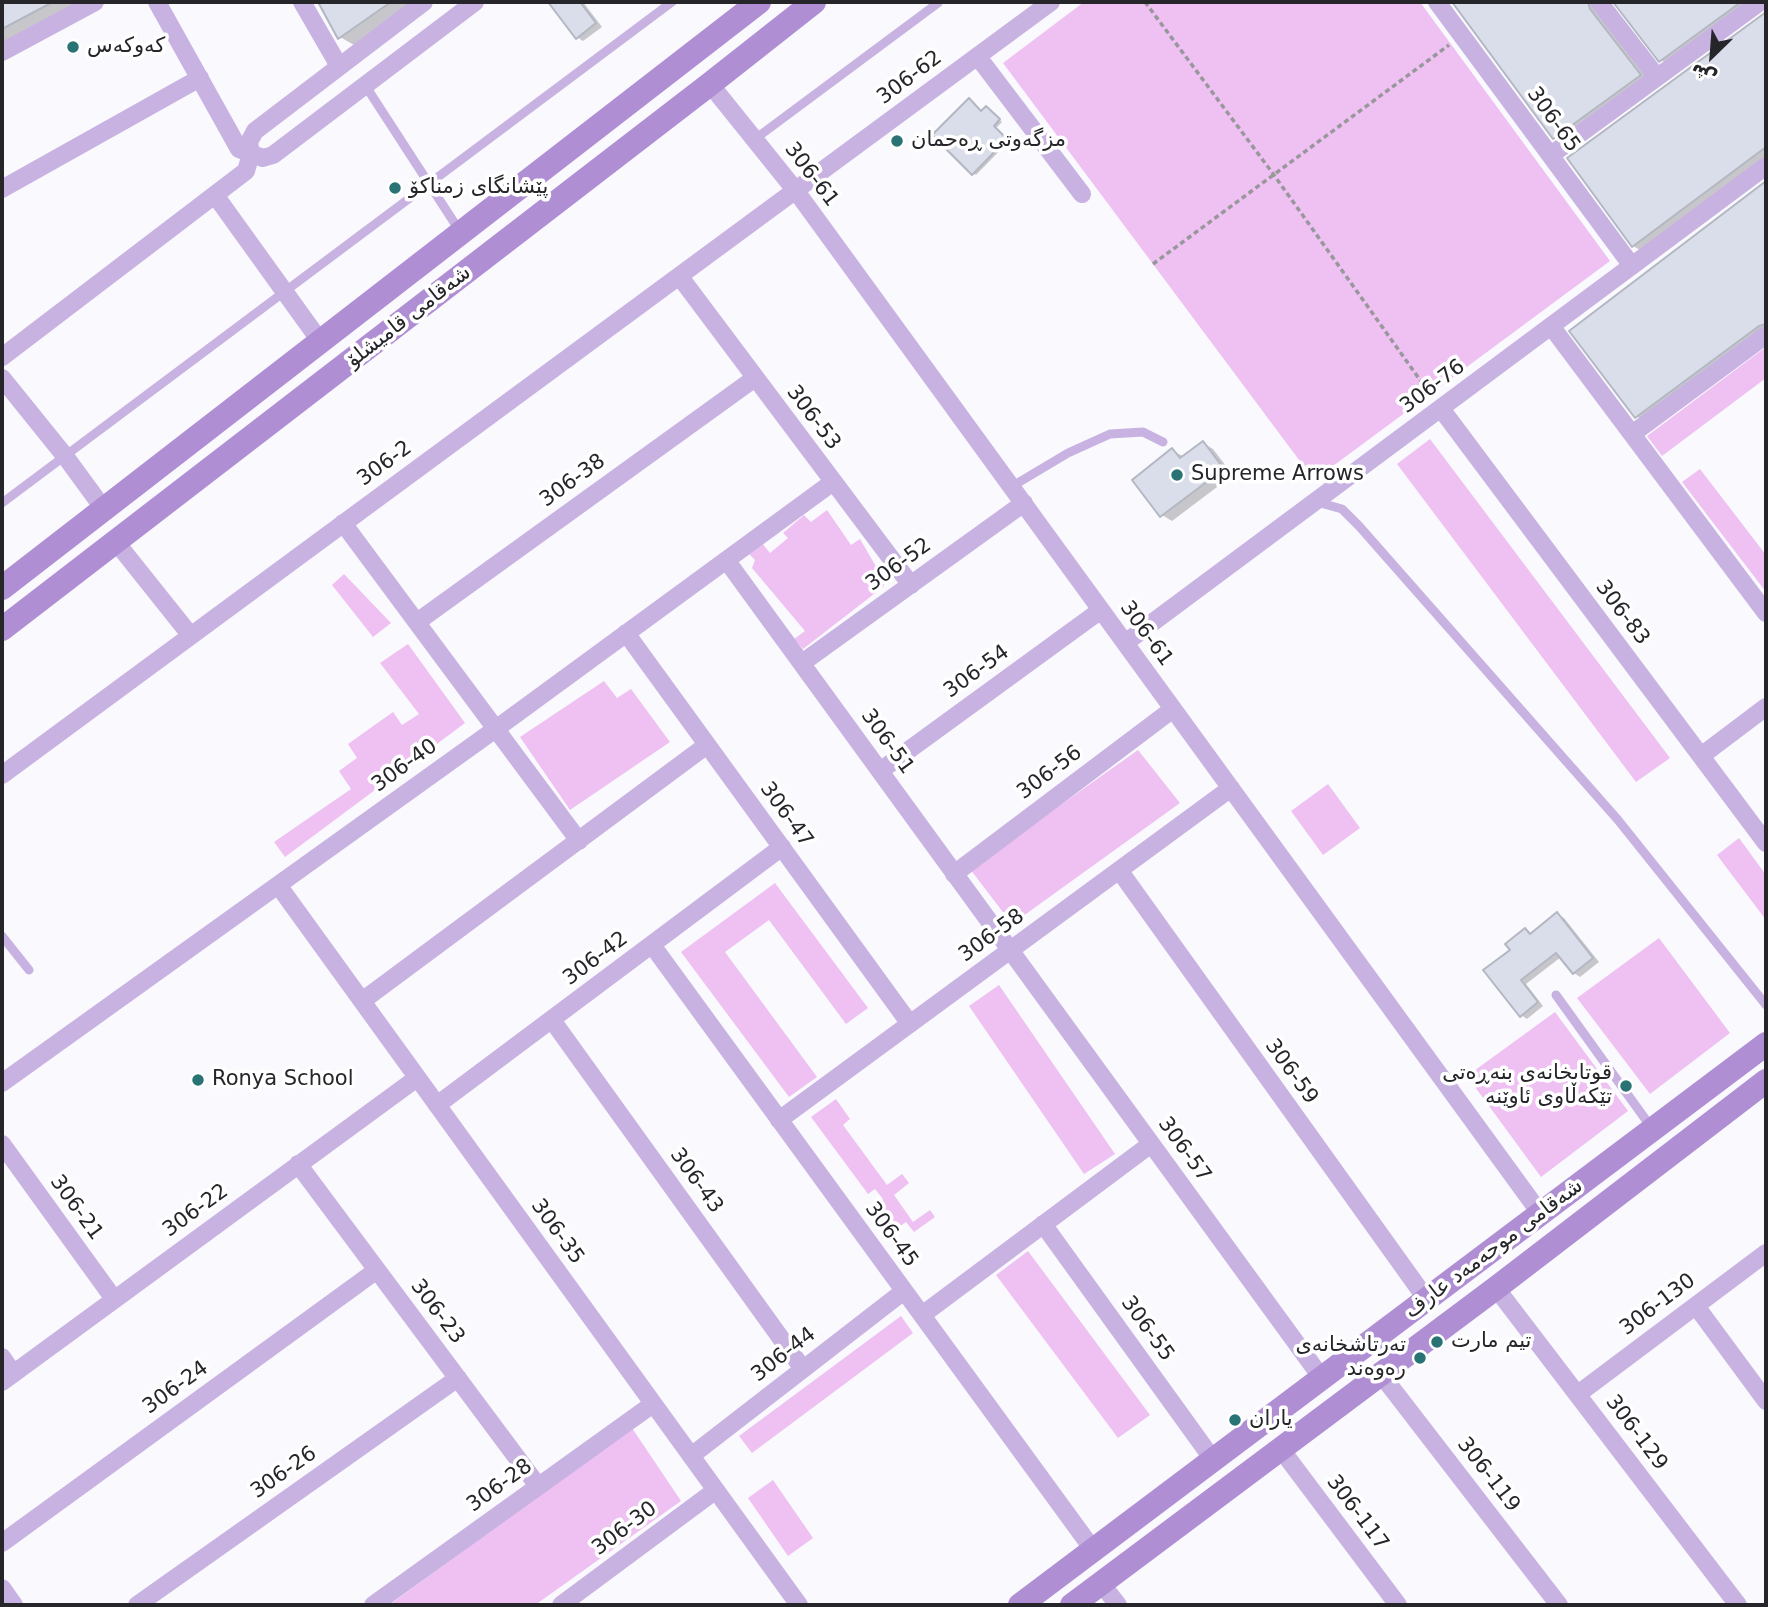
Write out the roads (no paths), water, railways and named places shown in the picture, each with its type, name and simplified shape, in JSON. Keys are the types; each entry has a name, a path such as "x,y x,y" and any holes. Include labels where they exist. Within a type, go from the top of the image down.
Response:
{"street":[{"path":"2,52 95,2"},
{"path":"157,2 245,151 262,158 273,155 475,2"},
{"path":"302,2 340,66"},
{"path":"2,357 246,172 245,151 255,131 424,2"},
{"name":"شەقامی قامیشلۆ","path":"2,588 759,2"},
{"name":"شەقامی قامیشلۆ","path":"2,629 814,2"},
{"name":"306-62","path":"796,191 1051,2"},
{"name":"306-65","path":"1437,2 1632,265"},
{"path":"1599,2 1657,77"},
{"path":"1551,155 1757,3"},
{"path":"978,57 1082,194"},
{"path":"2,189 200,78"},
{"name":"306-61","path":"710,84 796,191 1541,1213"},
{"name":"306-76","path":"1125,643 1766,166"},
{"name":"306-2","path":"3,771 796,191"},
{"path":"215,195 320,341"},
{"name":"306-53","path":"680,276 911,585"},
{"path":"1551,326 1766,613"},
{"path":"1632,434 1766,335"},
{"path":"277,377 298,402"},
{"path":"2,378 103,508"},
{"name":"306-38","path":"417,622 755,378"},
{"name":"306-83","path":"1441,410 1766,843"},
{"name":"306-40","path":"2,1083 497,728 833,482"},
{"name":"306-52","path":"802,663 1024,503"},
{"path":"344,523 579,841"},
{"path":"116,542 191,636"},
{"name":"306-51","path":"727,561 1010,950"},
{"name":"306-54","path":"880,771 1101,610"},
{"name":"306-47","path":"626,634 910,1024"},
{"path":"1701,756 1766,707"},
{"name":"306-56","path":"954,873 1173,709"},
{"path":"362,1001 707,745"},
{"name":"306-58","path":"779,1120 1231,788"},
{"name":"306-42","path":"437,1105 782,847"},
{"name":"306-59","path":"1119,870 1427,1300"},
{"name":"306-35","path":"278,886 691,1455 793,1603"},
{"name":"306-45","path":"652,945 1094,1551"},
{"name":"306-57","path":"1010,950 1321,1377"},
{"name":"306-43","path":"552,1020 803,1369"},
{"name":"شەقامی موحەمەد عارف","path":"1020,1605 1766,1044"},
{"name":"306-22","path":"8,1377 417,1078"},
{"name":"شەقامی موحەمەد عارف","path":"1072,1605 1496,1288 1766,1081"},
{"path":"1706,1089 1724,1113"},
{"name":"306-21","path":"2,1144 114,1299"},
{"path":"922,1315 1151,1144"},
{"name":"306-23","path":"299,1164 538,1486"},
{"name":"306-55","path":"1043,1224 1208,1465"},
{"name":"306-130","path":"1578,1394 1766,1253"},
{"name":"306-24","path":"2,1543 377,1270"},
{"name":"306-129","path":"1496,1288 1738,1605"},
{"name":"306-44","path":"691,1455 904,1291"},
{"path":"1696,1306 1766,1401"},
{"path":"2,1357 8,1377"},
{"name":"306-119","path":"1380,1373 1559,1605"},
{"name":"306-26","path":"137,1605 458,1378"},
{"name":"306-28","path":"373,1605 653,1404"},
{"name":"306-117","path":"1280,1448 1394,1604"},
{"path":"1208,1465 1218,1495"},
{"name":"306-30","path":"561,1605 716,1490"},
{"path":"1101,1583 1118,1605"},
{"path":"2,1588 14,1605"}],"lane":[{"path":"2,503 672,2"},
{"path":"755,139 938,3"},
{"path":"365,85 460,232"},
{"path":"1011,486 1068,453 1110,434 1143,432 1163,442"},
{"path":"1317,502 1342,509 1359,526 1618,820 1766,1005"},
{"path":"2,936 29,970"},
{"path":"1556,995 1653,1129"}],"place":[{"name":"كه‌وكه‌س","path":"73,47"},
{"name":"مزگەوتی ڕەحمان","path":"897,141"},
{"name":"پێشانگای زمناكۆ","path":"395,188"},
{"name":"Supreme Arrows","path":"1177,475"},
{"name":"Ronya School","path":"198,1080"},
{"name":"قوتابخانەی بنەڕەتی تێکەڵاوی ئاوێنە","path":"1626,1086"},
{"name":"تيم مارت","path":"1437,1342"},
{"name":"ته‌رتاشخانه‌ی ره‌وه‌ند","path":"1420,1358"},
{"name":"یاران","path":"1235,1420"}]}
